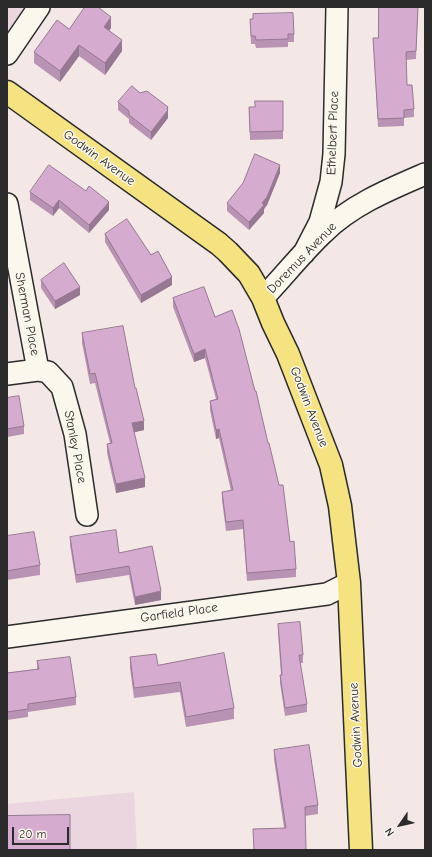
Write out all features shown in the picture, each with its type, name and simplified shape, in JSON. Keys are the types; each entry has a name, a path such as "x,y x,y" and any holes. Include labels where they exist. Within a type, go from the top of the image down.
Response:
{"main road":[{"name":"Godwin Avenue","path":"7,92 219,244 249,274 263,298 288,354 331,464 340,506 349,583 360,850"}],"street":[{"path":"7,54 39,7"},
{"name":"Ethelbert Place","path":"304,253 320,222 331,182 334,154 337,7"},
{"name":"Doremus Avenue","path":"263,298 323,232 341,218 366,202 425,174"},
{"name":"Sherman Place","path":"7,204 38,370 7,374"},
{"name":"Stanley Place","path":"38,370 48,372 62,387 75,434 87,515"},
{"name":"Garfield Place","path":"7,637 327,594 349,583"}],"shaded area":[{"path":"7,7 26,7 7,34"},
{"path":"134,792 137,850 7,850 7,804"}],"building":[{"path":"85,7 98,7 111,17 104,27 122,40 105,63 79,45 60,71 34,52 57,20 69,29"},
{"path":"379,7 418,7 416,51 406,52 407,85 412,85 414,109 404,110 404,118 378,119 373,38 378,38"},
{"path":"293,13 294,34 288,34 288,39 256,40 255,36 251,36 250,19 253,19 253,14"},
{"path":"132,86 140,93 147,91 168,107 168,110 151,132 129,115 129,111 118,102"},
{"path":"255,101 283,101 283,131 250,132 249,107 255,107"},
{"path":"255,154 280,165 267,197 262,203 264,205 249,222 227,203 243,183"},
{"path":"49,165 86,191 89,186 109,202 89,225 59,200 53,208 30,192"},
{"path":"127,219 151,255 158,251 172,277 141,295 105,234"},
{"path":"64,263 80,287 55,301 41,280"},
{"path":"204,287 215,317 232,310 239,329 279,485 283,485 290,542 294,541 296,569 247,573 243,520 226,522 222,492 233,490 219,429 216,430 210,401 218,399 205,349 194,354 173,298"},
{"path":"123,326 135,388 144,421 132,423 145,478 116,484 107,444 112,443 95,373 90,374 82,333"},
{"path":"19,396 24,426 7,429 7,398"},
{"path":"116,530 119,553 152,546 161,591 135,597 129,566 76,575 70,537"},
{"path":"34,532 40,565 7,571 7,536"},
{"path":"300,622 303,655 299,655 307,704 285,708 280,675 282,675 278,624"},
{"path":"224,653 234,708 186,717 180,682 134,688 130,657 156,654 158,665"},
{"path":"70,657 76,697 28,704 28,709 7,712 7,673 39,669 37,661"},
{"path":"309,745 318,805 305,807 306,850 254,850 253,829 286,828 274,750"},
{"path":"70,815 70,850 7,850 7,816"}]}
